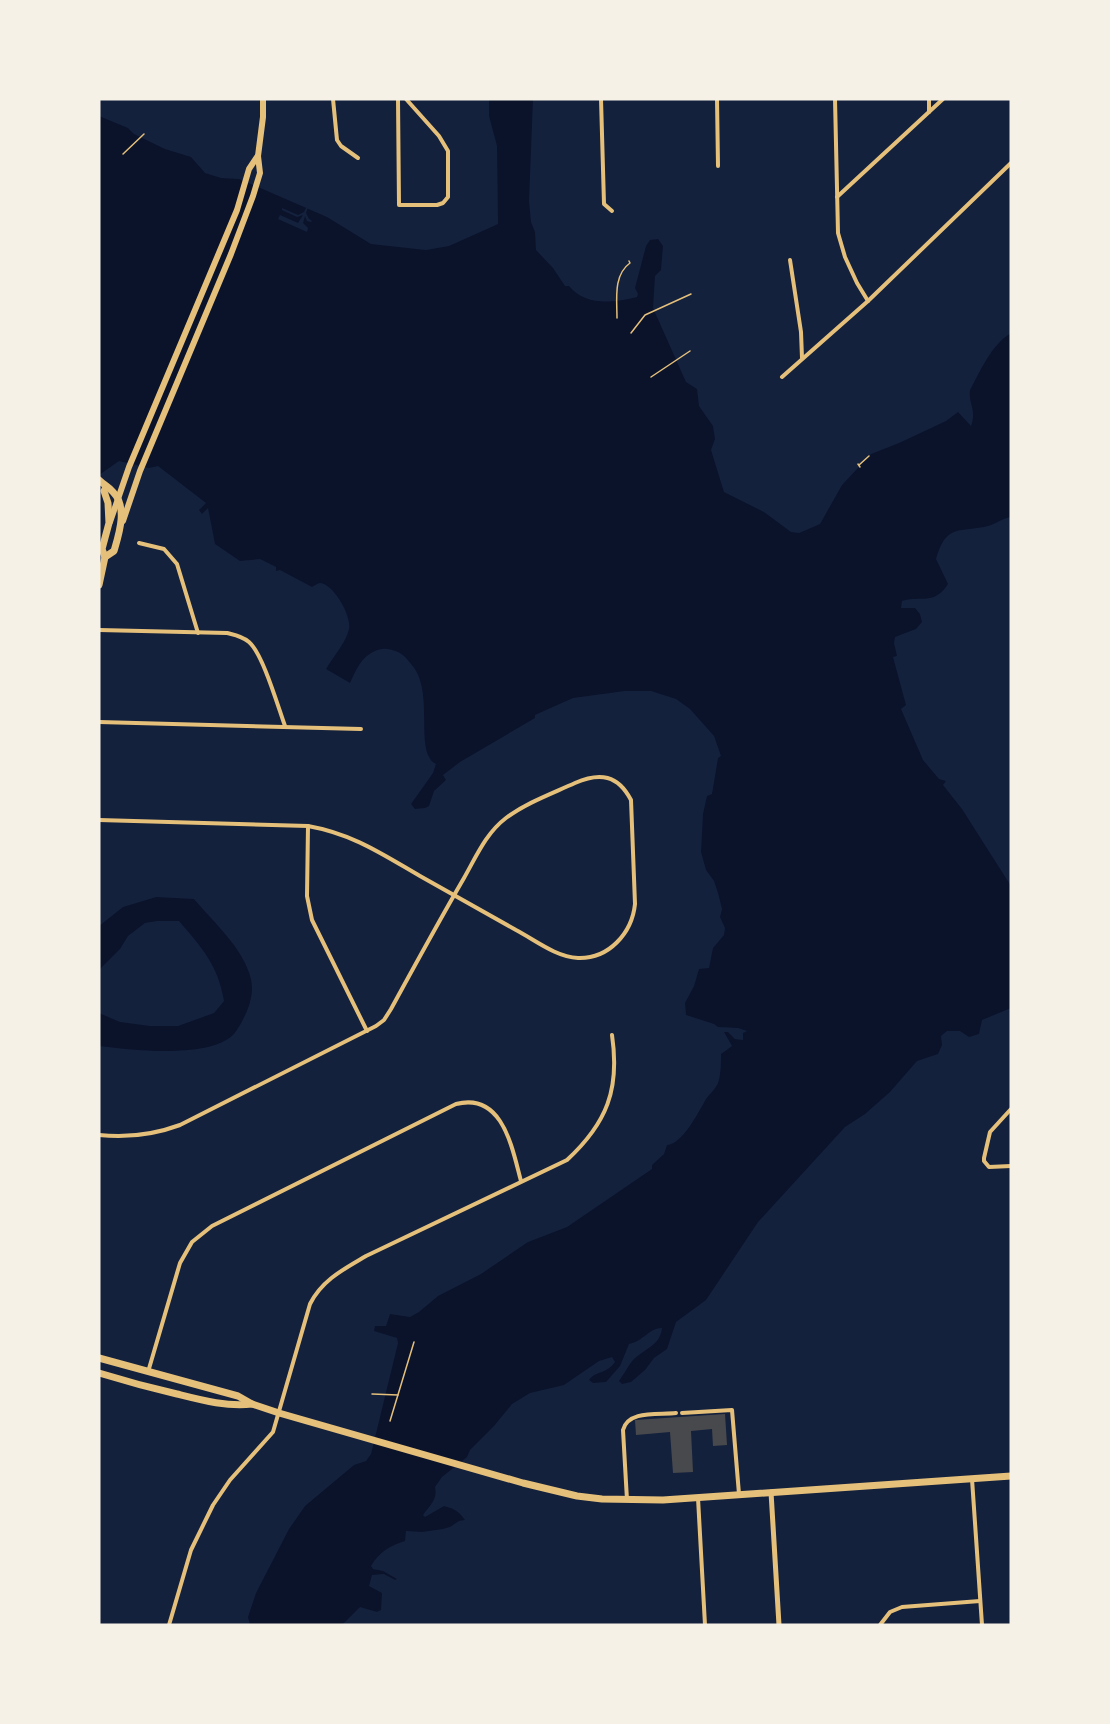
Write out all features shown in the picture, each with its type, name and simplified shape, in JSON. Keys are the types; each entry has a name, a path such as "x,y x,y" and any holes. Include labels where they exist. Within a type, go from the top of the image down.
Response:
{"main road":[{"path":"105,557 114,551 140,471 231,254 259,179 258,156 263,99"},
{"path":"99,585 105,557 102,549 129,467 258,156"},
{"path":"99,480 112,489 118,497 123,522"},
{"path":"106,487 104,491 109,510 109,523"},
{"path":"99,1358 238,1396 252,1404 279,1413 578,1496 627,1501 698,1498 1011,1476"},
{"path":"99,1373 200,1399 237,1406 252,1404"}],"street":[{"path":"333,99 337,140 357,158"},
{"path":"398,99 399,205 437,206 448,197 448,151 439,136 406,99"},
{"path":"601,99 604,204 612,211"},
{"path":"717,99 718,165"},
{"path":"835,99 838,233 845,257 868,301"},
{"path":"929,99 929,112"},
{"path":"837,197 944,99"},
{"path":"782,377 868,301 1011,164"},
{"path":"790,260 802,359"},
{"path":"139,543 164,549 177,564 198,633"},
{"path":"99,630 234,635 249,642 259,655 285,726"},
{"path":"99,722 361,729"},
{"path":"99,820 308,826 329,829 356,839 454,895 557,952 578,958 591,957 613,947 630,926 635,904 631,801 623,786 617,782 602,777 583,779 532,802 506,818 486,840 454,895 384,1020 367,1031 180,1125 145,1135 128,1137 99,1135"},
{"path":"308,826 308,907 312,920 367,1031"},
{"path":"169,1625 191,1550 213,1504 230,1480 273,1432 310,1304 317,1291 326,1282 366,1256 567,1160 580,1148 602,1119 608,1103 614,1066 612,1035"},
{"path":"148,1372 180,1263 192,1242 212,1226 464,1102 486,1106 498,1118 511,1142 520,1181"},
{"path":"1011,1109 990,1132 984,1158 988,1167 1011,1166"},
{"path":"682,1413 732,1410 739,1495"},
{"path":"627,1501 623,1430 625,1423 634,1416 676,1413"},
{"path":"972,1478 982,1625"},
{"path":"771,1492 779,1625"},
{"path":"698,1498 705,1625"},
{"path":"880,1625 890,1612 902,1607 980,1602"}],"path":[{"path":"123,154 144,134"},
{"path":"617,318 617,288 629,261"},
{"path":"631,333 645,315 691,294"},
{"path":"651,377 690,351"},
{"path":"859,465 869,456"},
{"path":"390,1421 414,1342"},
{"path":"372,1394 398,1395"}],"water":[{"path":"489,99 533,99 529,201 531,222 535,232 536,250 553,268 565,286 569,286 591,300 618,301 637,297 635,288 646,246 650,240 658,239 663,246 661,270 655,276 653,308 686,382 697,389 699,406 713,426 715,439 711,450 724,492 764,512 791,532 799,533 820,524 842,485 871,454 946,421 958,412 971,426 973,411 970,390 992,351 1011,333 1011,517 987,526 953,532 948,536 936,559 948,584 938,595 902,601 901,608 915,608 922,622 916,629 895,637 897,656 893,657 906,705 901,709 923,760 939,779 946,781 943,785 962,809 1011,886 1011,1008 982,1020 979,1034 969,1037 960,1031 947,1031 941,1036 942,1045 938,1054 917,1061 890,1092 865,1114 845,1127 758,1222 706,1300 676,1322 667,1349 654,1358 645,1370 631,1382 622,1384 619,1381 633,1360 655,1343 662,1328 653,1330 629,1344 620,1366 606,1382 593,1383 589,1380 612,1366 615,1362 612,1357 599,1361 564,1385 530,1393 512,1404 470,1450 467,1457 442,1477 435,1487 434,1499 423,1515 425,1517 444,1506 457,1511 465,1520 443,1529 422,1532 406,1531 405,1541 386,1550 371,1566 397,1579 384,1574 372,1575 369,1586 382,1593 381,1610 377,1612 360,1607 342,1625 250,1625 248,1617 256,1593 289,1529 305,1506 354,1465 366,1461 371,1454 398,1343 397,1338 374,1331 375,1326 386,1326 390,1314 410,1317 419,1312 438,1296 481,1274 528,1242 567,1227 652,1169 652,1165 664,1154 667,1145 685,1133 717,1085 721,1054 732,1046 724,1032 728,1032 735,1039 743,1040 743,1033 747,1031 718,1027 686,1015 685,1003 694,986 699,969 709,968 713,948 724,935 725,928 720,917 722,909 718,893 714,881 706,870 701,852 703,814 707,796 712,794 718,758 721,756 714,736 690,709 676,699 651,691 625,691 573,698 535,715 535,718 460,762 443,775 446,780 434,791 429,806 415,809 411,804 433,773 436,764 429,757 426,747 422,689 418,676 405,657 390,649 375,651 363,660 350,683 326,669 343,644 349,629 345,609 331,589 320,583 312,587 280,570 276,571 276,567 260,559 240,561 215,544 208,508 202,514 199,510 206,503 158,466 149,468 119,461 99,475 99,116 128,128 134,134 165,149 191,157 205,173 221,178 239,179 265,190 327,217 371,244 426,250 449,246 498,224 497,146 489,116"},
{"path":"156,897 194,899 229,938 245,963 251,982 252,993 249,1005 235,1033 221,1043 188,1050 169,1051 99,1046 99,1013 120,1022 150,1026 178,1026 214,1013 224,1001 213,967 202,949 179,921 145,923 128,936 120,949 99,970 99,926 123,907"}],"pier":[{"path":"307,206 306,213 312,221 307,221 305,216 303,223 308,228 307,232 278,219 280,215 298,223 303,215 297,217 282,208 298,215 304,212"}],"building":[{"path":"725,1414 727,1445 713,1446 712,1429 691,1431 693,1472 673,1473 670,1432 636,1435 635,1420"}]}
